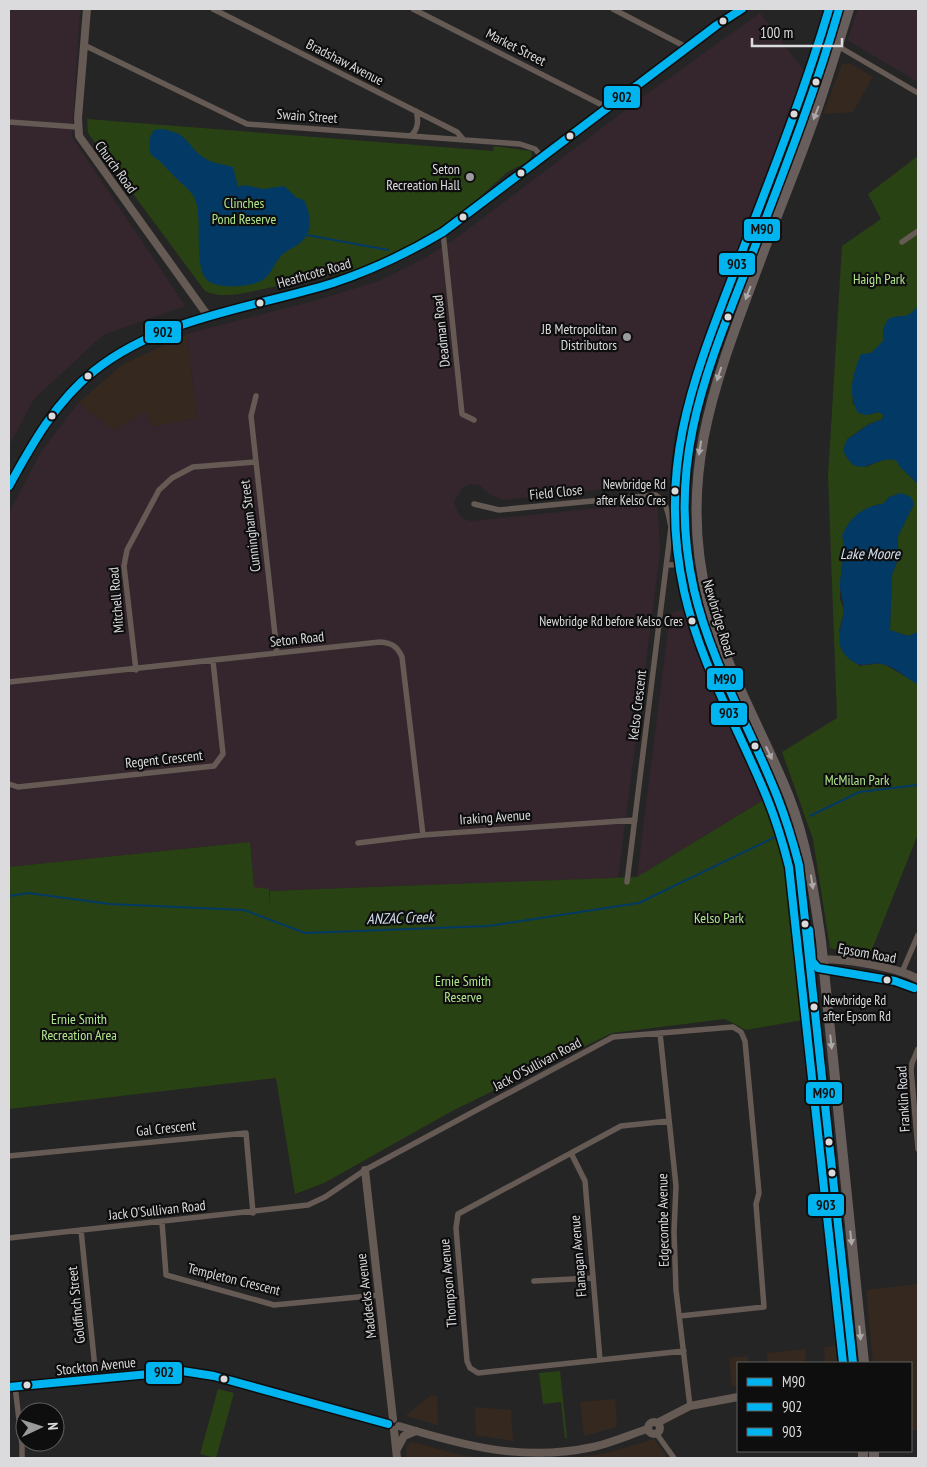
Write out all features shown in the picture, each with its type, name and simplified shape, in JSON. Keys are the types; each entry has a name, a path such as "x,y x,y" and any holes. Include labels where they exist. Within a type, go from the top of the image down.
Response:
{"highway":[{"name":"Newbridge Road","path":"839,9 821,99 734,330 707,413 699,454 696,491 700,563 708,602 722,650 790,813 811,875 822,958 864,1362"},
{"name":"Newbridge Road","path":"790,813 710,643 700,613 689,564 685,521 686,472 698,402 716,345 798,130 849,9"},
{"name":"Newbridge Road","path":"797,837 853,1362"}],"main road":[{"name":"Heathcote Road","path":"9,486 42,428 58,407 95,371 125,350 154,334 208,316 315,288 375,269 399,259 443,232 739,10"}],"street":[{"name":"Church Road","path":"87,9 78,128 84,144 208,316"},
{"name":"Bradshaw Avenue","path":"213,9 457,132 464,140"},
{"name":"Market Street","path":"413,9 608,108"},
{"path":"613,9 688,48"},
{"path":"833,44 918,93"},
{"name":"Swain Street","path":"84,45 246,124 528,145 542,157"},
{"path":"410,136 415,132 417,125 416,111"},
{"path":"9,122 78,128"},
{"path":"902,242 918,230"},
{"name":"Deadman Road","path":"443,232 462,414 474,420"},
{"name":"Cunningham Street","path":"256,396 251,416 277,653"},
{"name":"Mitchell Road","path":"136,670 124,566 127,550 159,490 180,472 193,467 255,462"},
{"name":"Field Close","path":"474,504 499,510 655,495 662,498 667,507 671,527 667,565"},
{"path":"667,565 700,563"},
{"name":"Kelso Crescent","path":"627,882 667,565"},
{"name":"Seton Road","path":"9,682 136,670 380,642 390,643 398,648 402,657 423,835"},
{"name":"Regent Crescent","path":"9,784 18,787 214,766 223,754 213,661"},
{"name":"Iraking Avenue","path":"358,843 423,835 635,820"},
{"path":"902,972 918,935"},
{"name":"Epsom Road","path":"810,960 822,958 902,972 918,979"},
{"name":"Jack O'Sullivan Road","path":"9,1238 308,1206 365,1170 613,1037 726,1026 741,1032 745,1041 759,1193 756,1204 764,1307 680,1316"},
{"name":"Edgecombe Avenue","path":"660,1033 676,1186 674,1232 676,1290 690,1406"},
{"name":"Franklin Road","path":"918,1049 911,1070 918,1149"},
{"name":"Thompson Avenue","path":"670,1121 621,1126 458,1214 456,1228 467,1361 470,1368 478,1373 684,1351"},
{"name":"Gal Crescent","path":"9,1156 246,1132 253,1213"},
{"name":"Flanagan Avenue","path":"571,1153 585,1181 600,1360"},
{"name":"Maddecks Avenue","path":"365,1170 390,1421"},
{"name":"Templeton Crescent","path":"162,1222 166,1275 274,1305 379,1296"},
{"name":"Goldfinch Street","path":"81,1230 96,1378"},
{"path":"534,1280 593,1278"},
{"name":"Stockton Avenue","path":"10,1386 169,1371 195,1372 390,1421"},
{"path":"10,1386 22,1445 22,1458"},
{"path":"648,1429 650,1423 657,1423 690,1406 737,1397"},
{"path":"390,1421 390,1429 397,1428 416,1431 491,1451 529,1453 590,1448 648,1429"},
{"path":"656,1434 660,1428 657,1423"},
{"path":"397,1428 397,1458"},
{"path":"648,1429 651,1433 656,1434 674,1458"},
{"path":"397,1449 404,1436 416,1431"}],"shaded area":[{"path":"9,9 80,9 72,137 185,306 103,335 33,400 9,446"},
{"path":"858,9 918,9 918,82 849,41 848,38"},
{"path":"760,13 808,76 675,432 669,482 504,500 491,495 479,485 470,484 462,488 454,502 458,513 463,519 471,521 648,503 655,505 658,511 660,553 618,878 270,891 254,888 250,842 9,867 9,513 41,452 78,403 114,430 145,412 153,427 197,418 187,334 324,298 379,281 425,258 455,239 647,94"},
{"path":"842,64 851,64 873,77 853,112 823,114"},
{"path":"187,334 197,418 153,427 145,412 114,430 78,403 122,365"},
{"path":"689,610 707,663 767,798 637,877 670,615 673,612"},
{"path":"918,1284 918,1430 912,1430 912,1362 873,1362 866,1290"},
{"path":"843,1345 844,1362 825,1362 824,1347"},
{"path":"805,1349 806,1362 768,1362 767,1353"},
{"path":"748,1356 749,1362 737,1362 737,1386 732,1386 729,1358"},
{"path":"431,1395 437,1396 438,1425 405,1416"},
{"path":"615,1399 617,1427 584,1436 580,1402"},
{"path":"475,1407 511,1410 513,1441 476,1435"},
{"path":"654,1439 668,1458 573,1458 607,1453"},
{"path":"412,1442 479,1458 407,1458 406,1445"}],"green space":[{"name":"Clinches Pond Reserve","path":"87,119 493,151 494,146 531,151 532,155 528,161 505,174 441,228 406,250 387,259 331,276 244,293 220,295 205,291 88,133"},
{"path":"918,156 918,306 909,315 897,316 883,329 884,341 868,355 858,368 853,382 853,404 867,415 879,412 884,415 881,420 866,426 847,439 866,467 888,458 896,460 918,484 918,632 908,636 890,630 892,575 899,557 897,538 914,504 889,497 883,504 874,505 844,543 840,599 844,610 839,632 859,666 882,663 918,684 918,834 869,957 830,948 813,839 782,752 837,718 828,476 842,246 881,219 868,194"},
{"path":"767,798 780,822 787,847 802,951 808,1019 746,1030 725,1019 612,1033 454,1110 324,1183 295,1194 276,1078 9,1109 9,867 250,842 254,887 269,889 270,906 270,891 637,877"},
{"path":"560,1371 567,1438 565,1438 561,1402 543,1404 539,1373"},
{"path":"218,1389 234,1393 216,1458 200,1454"}],"water":[{"path":"154,130 171,131 183,137 199,154 209,161 233,167 238,187 244,185 263,189 284,186 297,198 304,200 310,222 308,233 299,244 280,257 264,279 249,285 225,286 217,285 206,279 200,263 197,205 194,197 163,164 151,155 149,145 151,136"},
{"path":"918,306 918,484 900,467 896,460 880,461 860,467 854,465 849,460 843,450 847,439 866,426 881,420 884,416 879,412 867,415 858,413 855,406 852,383 861,354 871,353 883,341 883,329 888,319 910,314"},
{"name":"Lake Moore","path":"901,493 911,497 914,504 897,538 899,557 892,575 890,630 908,636 918,632 918,684 886,665 860,665 852,661 842,651 839,639 844,612 840,586 844,554 842,536 853,518 863,510 883,504 889,497"}],"waterway":[{"path":"307,235 388,250"},
{"name":"ANZAC Creek","path":"810,816 859,792 918,785"},
{"name":"ANZAC Creek","path":"9,896 28,893 110,904 244,910 305,933 488,926 639,903 779,835"}],"transit line":[{"name":"902","path":"9,486 56,409 80,383 121,353 149,338 178,326 347,278 390,260 430,240 717,25 742,9"},
{"name":"903","path":"829,9 789,127 698,372 686,413 678,454 675,497 676,543 684,591 691,618 710,670 770,806 789,867 843,1362"},
{"name":"M90","path":"839,9 800,127 708,371 696,412 688,454 685,497 686,542 694,590 701,617 721,669 777,796 799,865 853,1362"},
{"name":"903","path":"809,930 812,961 818,968 895,981 914,988"},
{"name":"902","path":"9,1387 182,1371 214,1376 388,1424"}],"place":[{"name":"Seton Recreation Hall","path":"470,177"},
{"name":"JB Metropolitan Distributors","path":"627,337"},
{"name":"Newbridge Rd after Kelso Cres","path":"675,491"},
{"name":"Newbridge Rd before Kelso Cres","path":"692,621"},
{"name":"Newbridge Rd after Epsom Rd","path":"814,1007"}],"park label":[{"name":"Haigh Park","path":"879,279"},
{"name":"McMilan Park","path":"857,780"},
{"name":"Kelso Park","path":"719,918"},
{"name":"Ernie Smith Reserve","path":"463,990"},
{"name":"Ernie Smith Recreation Area","path":"79,1028"}]}
